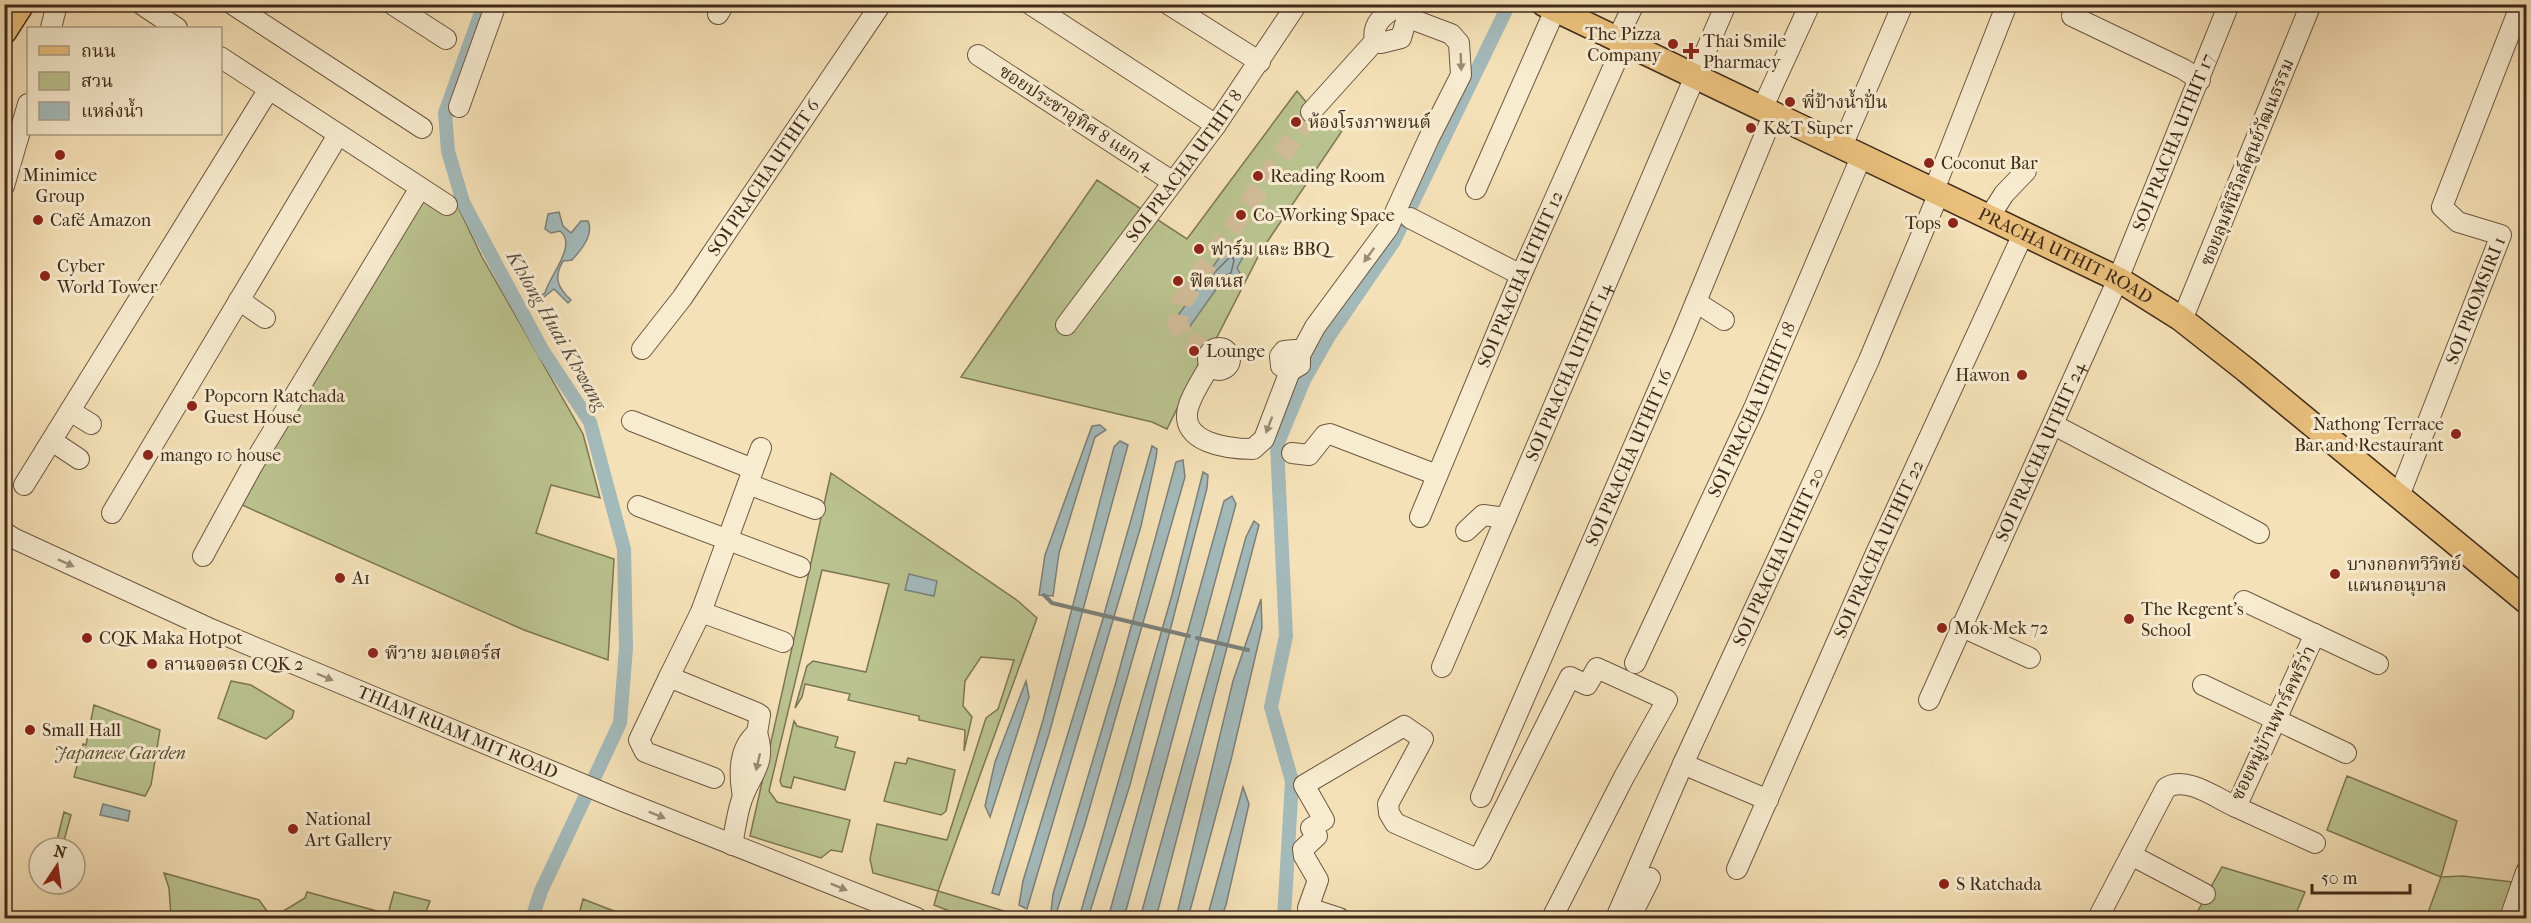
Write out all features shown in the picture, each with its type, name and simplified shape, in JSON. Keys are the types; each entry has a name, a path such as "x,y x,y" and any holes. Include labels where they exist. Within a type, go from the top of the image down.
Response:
{"main road":[{"path":"4,32 22,4"},
{"name":"PRACHA UTHIT ROAD","path":"1564,10 1695,77 2024,232 2118,279 2182,320 2526,601"}],"street":[{"path":"51,27 57,4"},
{"path":"141,4 176,27"},
{"path":"232,4 422,128"},
{"path":"392,4 446,39"},
{"path":"459,107 496,4"},
{"name":"SOI PRACHA UTHIT 6","path":"642,350 682,298 881,4"},
{"path":"1030,4 1216,125"},
{"path":"1168,4 1260,62"},
{"name":"SOI PRACHA UTHIT 8","path":"1066,325 1216,125 1297,4"},
{"name":"SOI PRACHA UTHIT 12","path":"1420,517 1621,41 1634,4"},
{"name":"SOI PRACHA UTHIT 14","path":"1442,667 1726,4"},
{"name":"SOI PRACHA UTHIT 16","path":"1481,797 1696,302 1810,4"},
{"name":"SOI PRACHA UTHIT 18","path":"1635,663 1754,408 1852,150 1904,4"},
{"name":"SOI PRACHA UTHIT 20","path":"1616,918 1683,764 1869,360 1937,192 2007,4"},
{"name":"SOI PRACHA UTHIT 17","path":"2118,279 2229,4"},
{"name":"ซอยลุมพินีวิลล์ศูนย์วัฒนธรรม","path":"2182,320 2311,4"},
{"name":"SOI PROMSIRI 1","path":"2399,496 2501,235 2458,222 2442,207 2522,4"},
{"path":"1208,356 1188,408 1189,427 1198,438 1236,449 1253,449 1264,439 1295,363 1315,327 1388,228 1461,75 1459,43 1451,34 1406,9 1401,38 1381,43 1375,41 1311,112"},
{"path":"1476,189 1564,10"},
{"path":"2072,16 2183,69 2200,80"},
{"name":"ซอยประชาอุทิศ 8 แยก 4","path":"978,55 1173,182"},
{"path":"222,58 447,205"},
{"path":"24,485 269,89"},
{"path":"4,186 27,107"},
{"path":"112,513 338,135"},
{"path":"1990,216 2004,194 2026,171"},
{"path":"203,556 252,466 420,188"},
{"path":"1410,218 1521,275"},
{"name":"SOI PRACHA UTHIT 22","path":"1737,868 1876,553 2024,232"},
{"name":"SOI PRACHA UTHIT 24","path":"1929,700 1960,626 2054,425 2118,279"},
{"path":"239,300 265,318"},
{"path":"1696,302 1724,320"},
{"path":"70,411 91,424"},
{"path":"632,421 815,509"},
{"path":"2054,425 2259,533"},
{"path":"1292,453 1309,455 1325,435 1330,434 1437,475"},
{"path":"52,441 79,459"},
{"path":"714,778 645,752 639,740 701,612 761,448"},
{"path":"638,506 800,567"},
{"path":"1466,531 1483,515 1506,518"},
{"name":"THIAM RUAM MIT ROAD","path":"7,536 213,630 603,793 917,918"},
{"path":"2244,601 2378,664"},
{"path":"701,612 783,642"},
{"path":"1960,626 2030,658"},
{"name":"ซอยหมู่บ้านพาร์คพรีว่า","path":"2098,918 2166,788 2173,783 2184,783 2236,807 2315,634"},
{"path":"1339,918 1308,908 1318,880 1304,856 1303,849 1317,836 1311,828 1324,820 1304,785 1404,726 1423,739 1388,804 1391,819 1395,823 1477,859 1570,677 1587,685 1596,668 1667,700 1624,777 1552,918"},
{"path":"669,677 760,715 757,733 747,742 739,774 743,797 732,845"},
{"path":"2203,685 2346,753"},
{"path":"1683,764 1768,800"},
{"path":"2236,807 2314,843"},
{"path":"2131,855 2205,894"},
{"path":"2510,918 2526,872"},
{"path":"1630,918 1650,878"}],"green space":[{"path":"1297,91 1316,114 1342,131 1261,251 1217,337 1199,364 1167,429 1152,422 961,377 1097,180 1187,239"},
{"path":"429,184 456,203 482,257 583,434 600,498 551,485 536,533 614,559 608,660 524,630 242,505 313,376"},
{"path":"831,473 1018,601 1037,618 938,891 873,873 870,859 877,824 947,840 986,718 998,709 1014,660 981,657 965,681 963,706 972,717 964,751 965,730 919,720 919,716 848,700 850,694 805,684 802,697 795,708 807,666 813,661 866,672 889,584 822,570 769,791 777,802 850,820 842,852 831,850 821,858 750,836"},
{"path":"231,681 251,685 294,711 292,718 266,739 218,718"},
{"name":"Japanese Garden","path":"94,705 160,730 151,785 145,796 74,777 83,744 86,745"},
{"path":"794,721 797,726 838,737 835,747 855,752 845,790 794,777 791,788 782,786 780,781"},
{"path":"908,758 955,770 946,811 941,815 884,801 895,762 906,764"},
{"path":"2347,776 2457,821 2441,877 2327,830"},
{"path":"64,812 71,815 65,836 58,836"},
{"path":"2222,867 2305,892 2294,918 2194,918"},
{"path":"164,873 259,900 272,918 171,918 169,888"},
{"path":"2463,876 2512,882 2515,894 2506,918 2426,918 2441,877"},
{"path":"938,891 1027,918 967,918 934,905"},
{"path":"307,892 388,914 394,892 430,901 426,912 421,911 419,918 272,918 305,898"},
{"path":"583,899 632,918 578,918"}],"water":[{"path":"559,212 563,226 571,233 581,221 588,221 589,226 588,237 583,247 572,260 563,261 558,273 560,287 571,300 568,303 554,289 539,301 537,298 545,293 564,252 565,237 560,231 551,233 545,229 548,214"},
{"path":"1227,247 1243,257 1237,268 1241,275 1217,288 1188,329 1174,321"},
{"path":"1100,425 1106,430 1095,437 1059,553 1053,596 1039,595 1045,555 1092,426"},
{"path":"1120,441 1128,445 1049,734 999,895 992,893 1043,720 1114,447"},
{"path":"1152,446 1157,449 1156,458 1141,526 1027,909 1019,905 1023,881 1101,625"},
{"path":"1183,460 1185,477 1085,824 1055,917 1051,912 1053,894 1116,682 1176,462"},
{"path":"1203,472 1208,475 1207,488 1130,785 1088,918 1079,918 1172,595"},
{"path":"1232,496 1236,504 1124,918 1108,918 1224,501"},
{"path":"1254,521 1259,525 1156,918 1140,918 1246,537"},
{"path":"909,574 937,581 934,596 905,590"},
{"path":"1261,599 1262,628 1231,760 1188,918 1176,918 1233,681"},
{"path":"1026,681 1029,697 990,817 985,806 995,762"},
{"path":"1243,787 1249,804 1226,905 1221,918 1207,918"},
{"path":"103,804 130,811 128,821 100,815"}],"waterway":[{"name":"Khlong Huai Khwang","path":"484,4 445,113 448,151 463,202 543,351 590,422 624,549 626,648 620,723 541,891 532,918"},
{"path":"1284,918 1292,781 1271,707 1286,636 1277,445 1304,380 1329,336 1394,241 1509,4"},
{"path":"1044,595 1052,603 1189,636"},
{"path":"1197,638 1248,650"}],"tunnel":[{"path":"1206,350 1184,339 1178,323 1182,302 1311,112"}],"place":[{"name":"The Pizza Company","path":"1673,44"},
{"name":"Thai Smile Pharmacy","path":"1691,51"},
{"name":"พี่ป้างน้ำปั่น","path":"1790,102"},
{"name":"ห้องโรงภาพยนต์","path":"1296,122"},
{"name":"K&T Super","path":"1751,128"},
{"name":"Minimice Group","path":"60,155"},
{"name":"Coconut Bar","path":"1929,163"},
{"name":"Reading Room","path":"1258,176"},
{"name":"Co-Working Space","path":"1241,215"},
{"name":"Café Amazon","path":"38,220"},
{"name":"Tops","path":"1953,223"},
{"name":"ฟาร์ม และ BBQ","path":"1199,249"},
{"name":"Cyber World Tower","path":"45,276"},
{"name":"ฟิตเนส","path":"1178,281"},
{"name":"Lounge","path":"1194,351"},
{"name":"Hawon","path":"2022,375"},
{"name":"Popcorn Ratchada Guest House","path":"192,406"},
{"name":"Nathong Terrace Bar and Restaurant","path":"2456,434"},
{"name":"mango 10 house","path":"148,455"},
{"name":"บางกอกทวิวิทย์ แผนกอนุบาล","path":"2335,574"},
{"name":"A1","path":"340,578"},
{"name":"The Regent's School","path":"2129,619"},
{"name":"Mok Mek 72","path":"1942,628"},
{"name":"CQK Maka Hotpot","path":"87,638"},
{"name":"พีวาย มอเตอร์ส","path":"373,653"},
{"name":"ลานจอดรถ CQK 2","path":"152,664"},
{"name":"Small Hall","path":"30,730"},
{"name":"National Art Gallery","path":"293,829"},
{"name":"S Ratchada","path":"1944,884"}]}
